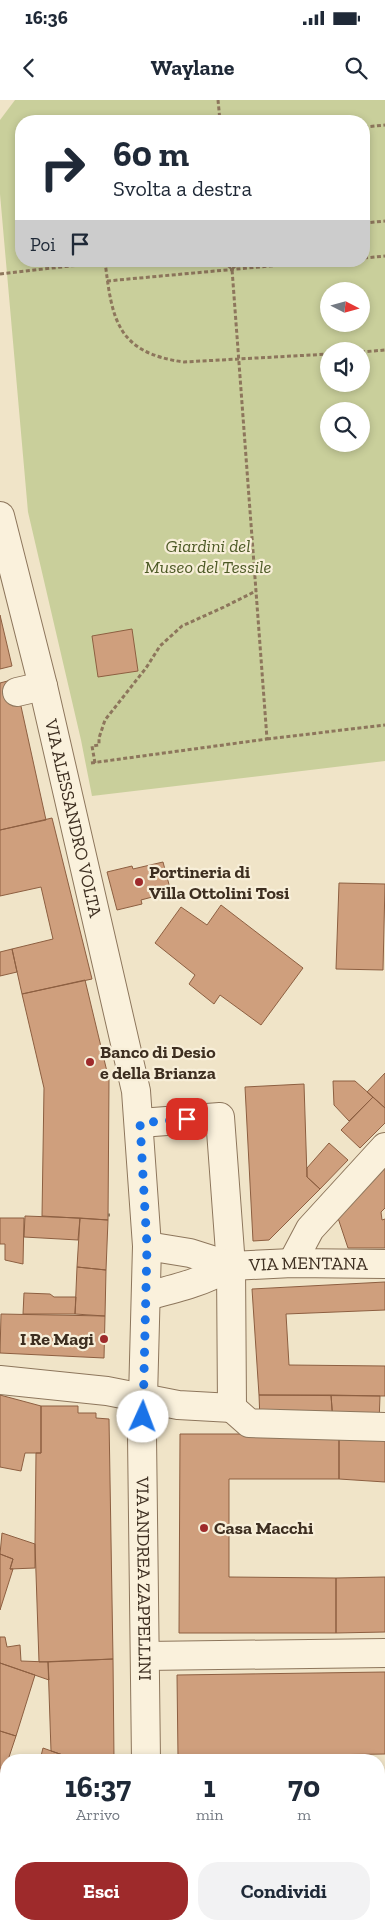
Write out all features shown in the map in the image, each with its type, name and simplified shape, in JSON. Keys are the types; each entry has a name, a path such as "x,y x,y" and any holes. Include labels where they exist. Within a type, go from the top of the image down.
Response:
{"street":[{"name":"VIA ALESSANDRO VOLTA","path":"0,516 30,688 136,1091 140,1123 147,1246"},
{"path":"140,1123 220,1117 231,1266 232,1408"},
{"path":"292,1263 310,1229 385,1147"},
{"path":"147,1246 190,1253 231,1266"},
{"name":"VIA ANDREA ZAPPELLINI","path":"146,1754 143,1398 147,1246"},
{"name":"VIA MENTANA","path":"231,1266 292,1263 385,1264"},
{"path":"147,1296 192,1285 210,1278 231,1266"},
{"path":"0,1380 107,1391 178,1405 232,1408 250,1423 385,1427"},
{"path":"146,1656 385,1653"}],"path":[{"path":"218,100 219,115"},
{"path":"370,126 385,125"},
{"path":"370,222 385,221"},
{"path":"370,257 385,256"},
{"path":"0,274 61,267"},
{"path":"106,267 110,300 116,320 123,334 137,346 166,360 184,362 320,355"},
{"path":"230,267 232,269 240,359 267,740"},
{"path":"107,280 255,267"},
{"path":"370,351 385,350"},
{"path":"95,763 92,746 99,745 99,738 105,720 146,668 160,646 182,626 256,591"},
{"path":"86,764 385,725"}],"green space":[{"name":"Giardini del Museo del Tessile","path":"15,100 385,100 385,761 92,796 81,740 28,512 0,194 0,120"}],"building":[{"path":"0,615 12,666 0,669"},
{"path":"132,629 138,671 98,677 92,636"},
{"path":"15,679 46,820 0,830 0,683"},
{"path":"52,818 92,979 22,994 12,949 53,939 41,887 0,896 0,830"},
{"name":"Portineria di Villa Ottolini Tosi","path":"163,862 171,892 141,900 142,904 117,910 107,872 132,866 133,869"},
{"path":"339,883 385,884 383,970 336,969"},
{"path":"221,905 303,968 261,1025 220,995 214,1004 189,984 195,975 155,943 181,907 207,925"},
{"path":"12,949 17,972 0,976 0,952"},
{"path":"85,980 109,1080 108,1220 42,1216 44,1088 22,994"},
{"path":"385,1073 385,1108 367,1092"},
{"path":"333,1081 355,1081 373,1097 349,1121 334,1105"},
{"path":"304,1084 307,1177 320,1189 269,1240 253,1241 245,1087"},
{"path":"373,1097 385,1108 385,1123 360,1148 341,1130"},
{"path":"329,1143 348,1160 320,1189 307,1177 307,1168"},
{"path":"385,1166 385,1208 381,1212 382,1220 385,1219 385,1248 348,1248 338,1218"},
{"path":"25,1216 80,1218 78,1240 24,1237"},
{"path":"0,1218 24,1218 23,1264 5,1260 5,1244 0,1244"},
{"path":"80,1218 108,1220 106,1270 77,1267"},
{"path":"77,1267 106,1270 105,1316 75,1314"},
{"path":"385,1282 385,1310 286,1314 289,1365 385,1366 385,1396 259,1395 252,1289"},
{"path":"24,1293 50,1294 54,1297 76,1297 75,1314 23,1314"},
{"path":"1,1314 105,1316 104,1358 0,1353"},
{"path":"0,1395 41,1406 41,1453 25,1453 21,1471 0,1467"},
{"path":"259,1395 331,1395 333,1422 260,1420"},
{"path":"331,1395 380,1396 379,1423 333,1422"},
{"path":"41,1406 78,1406 78,1413 96,1413 96,1418 109,1419 113,1659 39,1662 35,1544 36,1453 41,1453"},
{"name":"Casa Macchi","path":"180,1434 339,1434 339,1479 229,1479 229,1577 336,1578 336,1633 179,1633"},
{"path":"339,1434 385,1434 385,1482 339,1479"},
{"path":"2,1533 35,1544 35,1568 10,1569 13,1559 0,1554"},
{"path":"0,1554 13,1559 10,1569 13,1569 0,1610"},
{"path":"385,1577 385,1632 336,1633 336,1578"},
{"path":"0,1637 5,1637 7,1647 20,1645 21,1661 48,1662 49,1680 0,1663"},
{"path":"113,1659 114,1754 60,1754 51,1751 48,1662"},
{"path":"0,1663 35,1675 16,1736 0,1731"},
{"path":"385,1672 385,1754 178,1754 177,1675"},
{"path":"0,1731 16,1736 10,1754 0,1754"},
{"path":"43,1748 60,1754 42,1754"}],"place":[{"name":"Portineria di Villa Ottolini Tosi","path":"139,882"},
{"name":"Banco di Desio e della Brianza","path":"90,1062"},
{"name":"I Re Magi","path":"104,1339"},
{"name":"Casa Macchi","path":"204,1528"}],"route":[{"path":"143,1417 147,1246 140,1123 187,1119"}]}
